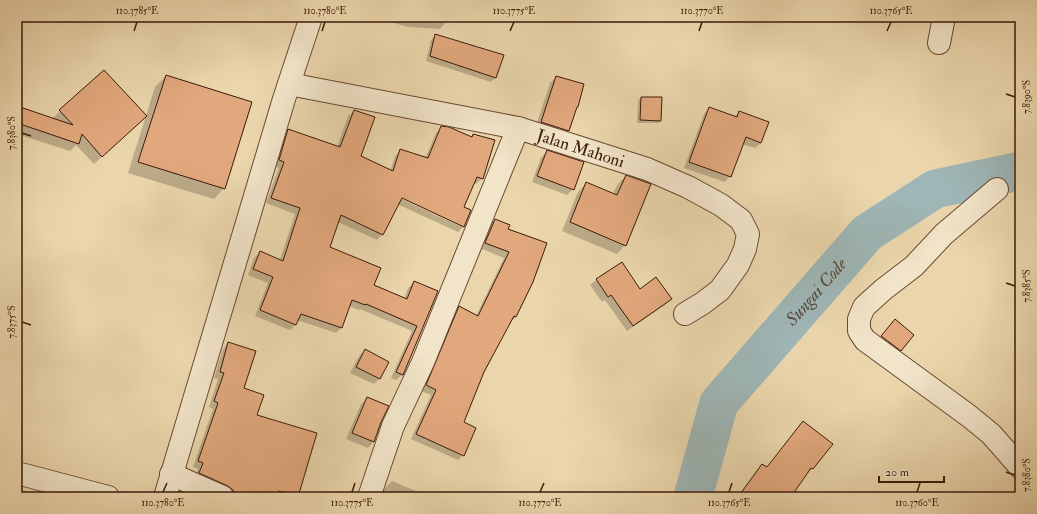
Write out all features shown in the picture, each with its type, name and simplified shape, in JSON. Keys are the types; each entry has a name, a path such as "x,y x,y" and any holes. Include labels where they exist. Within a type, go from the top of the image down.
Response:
{"street":[{"path":"165,497 289,84 311,17"},
{"path":"939,43 944,17"},
{"name":"Jalan Mahoni","path":"289,84 518,128 648,169 688,187 721,205 741,220 748,234 745,249 738,266 720,290 685,314"},
{"path":"369,497 393,426 423,362 518,128"},
{"path":"997,189 944,234 914,266 884,289 864,307 859,319 859,331 865,340 969,416 991,434 1020,467"},
{"path":"17,473 108,497"},
{"path":"171,474 223,497"}],"building":[{"path":"435,34 504,55 496,78 430,56"},
{"path":"104,70 147,116 102,157 82,134 79,144 17,123 17,106 73,125 59,110"},
{"path":"166,75 252,102 225,189 138,162"},
{"path":"556,76 584,84 578,107 569,131 541,122"},
{"path":"641,97 662,97 661,121 640,120"},
{"path":"709,107 737,117 739,111 769,122 761,143 746,137 731,177 689,162"},
{"path":"354,110 375,117 361,156 393,171 400,149 428,158 441,126 449,127 472,137 473,134 495,140 483,179 477,177 464,207 471,210 464,227 402,198 383,235 341,215 330,247 381,268 374,285 407,299 414,281 438,291 403,375 396,372 417,326 366,304 365,305 352,300 342,328 301,314 296,325 260,310 273,277 253,269 260,251 283,261 300,208 271,198 284,162 279,160 288,129 340,147"},
{"path":"547,150 584,162 574,190 537,176"},
{"path":"626,175 651,184 626,246 570,222 586,182 617,195"},
{"path":"495,219 510,225 508,229 547,243 533,282 516,317 514,316 484,372 464,422 476,428 464,456 416,434 436,390 426,385 459,306 478,316 509,252 485,243"},
{"path":"622,262 640,289 656,277 672,299 633,326 611,295 608,297 596,279"},
{"path":"895,319 914,335 901,351 881,336"},
{"path":"228,342 256,351 244,388 264,395 257,415 317,433 298,497 279,491 278,497 235,497 233,490 228,486 199,473 203,463 198,461 218,403 214,401 224,373 220,372"},
{"path":"365,349 389,362 380,379 356,367"},
{"path":"367,397 389,406 381,422 374,442 352,433"},
{"path":"803,421 833,444 813,469 811,468 791,497 738,497 762,464 767,467"}],"waterway":[{"name":"Sungai Code","path":"693,497 719,403 867,233 935,189 1020,171"}]}
